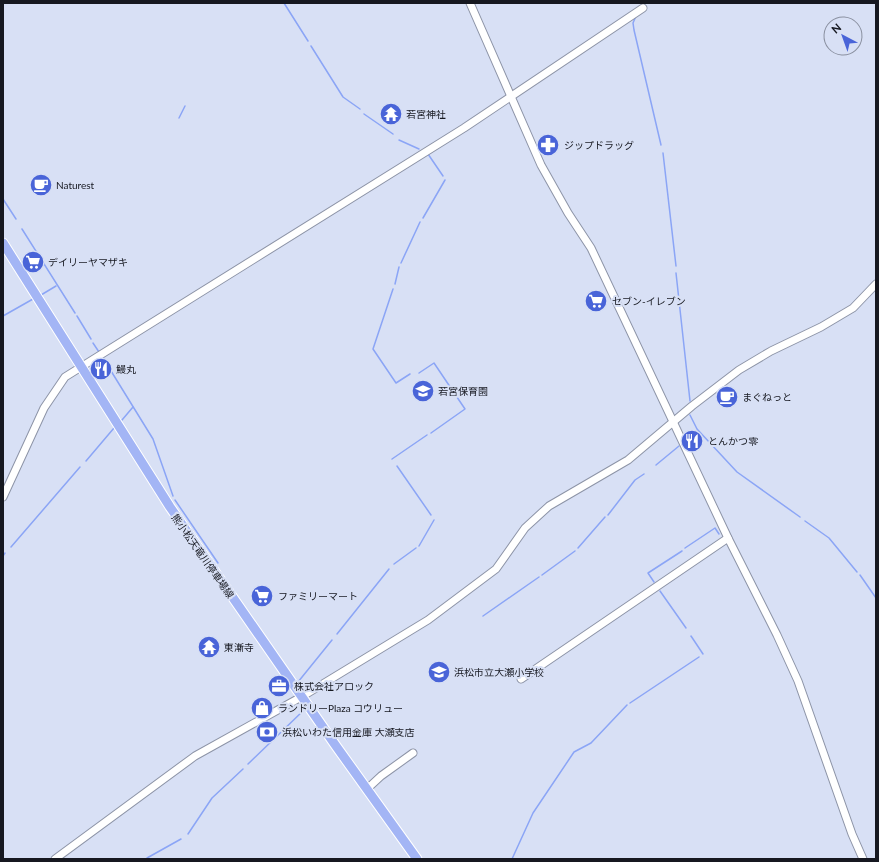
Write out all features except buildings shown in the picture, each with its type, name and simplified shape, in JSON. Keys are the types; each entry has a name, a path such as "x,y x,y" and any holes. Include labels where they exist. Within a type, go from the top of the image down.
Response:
{"main road":[{"name":"熊小松天竜川停車場線","path":"3,243 170,507 303,696 366,789 417,859"}],"street":[{"path":"470,3 541,165 553,188 592,248 728,538 774,629 798,681 862,859"},
{"path":"3,497 44,408 65,377 512,98 643,8"},
{"path":"56,859 196,756 303,696 428,620 496,569 525,528 549,506 628,460 739,370 771,351 821,327 853,308 876,284"},
{"path":"521,679 728,538"},
{"path":"366,789 413,753"}],"waterway":[{"path":"284,3 308,41"},
{"path":"636,16 633,23 634,30 661,145"},
{"path":"311,46 343,97 360,109"},
{"path":"179,118 185,106"},
{"path":"364,114 393,134"},
{"path":"399,140 419,149"},
{"path":"663,153 676,266"},
{"path":"428,154 443,176"},
{"path":"423,218 445,180"},
{"path":"3,199 16,219"},
{"path":"401,263 420,222"},
{"path":"22,229 75,313"},
{"path":"395,284 399,267"},
{"path":"676,273 690,401"},
{"path":"41,295 56,286"},
{"path":"393,289 373,349 396,383 410,374"},
{"path":"3,316 33,299"},
{"path":"77,316 91,339"},
{"path":"93,343 99,352"},
{"path":"103,358 153,439 173,496"},
{"path":"419,373 434,363 465,409 431,433"},
{"path":"122,420 133,407"},
{"path":"690,415 697,429 737,472 800,517"},
{"path":"86,461 114,428"},
{"path":"392,459 427,435"},
{"path":"656,465 679,446"},
{"path":"397,466 431,515"},
{"path":"11,547 80,467"},
{"path":"608,515 635,480 644,474"},
{"path":"175,500 218,563"},
{"path":"578,548 605,517"},
{"path":"419,546 434,520"},
{"path":"805,521 829,538 857,572"},
{"path":"685,548 715,528 719,534"},
{"path":"394,564 416,548"},
{"path":"542,575 575,551"},
{"path":"654,582 648,573 682,551"},
{"path":"337,634 389,569"},
{"path":"860,575 876,598"},
{"path":"483,616 539,577"},
{"path":"660,591 686,628"},
{"path":"691,636 703,654"},
{"path":"298,682 332,640"},
{"path":"630,703 699,657"},
{"path":"512,859 533,813 574,752 591,743 627,705"},
{"path":"248,764 305,709"},
{"path":"188,834 212,798 243,769"},
{"path":"147,858 181,839"}],"place":[{"name":"若宮神社","path":"391,114"},
{"name":"ジップドラッグ","path":"548,145"},
{"name":"Naturest","path":"41,185"},
{"name":"デイリーヤマザキ","path":"33,262"},
{"name":"セブン-イレブン","path":"596,301"},
{"name":"鰻丸","path":"101,369"},
{"name":"若宮保育園","path":"423,391"},
{"name":"まぐねっと","path":"727,397"},
{"name":"とんかつ零","path":"692,441"},
{"name":"ファミリーマート","path":"262,596"},
{"name":"東漸寺","path":"209,647"},
{"name":"浜松市立大瀬小学校","path":"439,672"},
{"name":"株式会社アロック","path":"279,686"},
{"name":"ランドリーPlaza コウリュー","path":"262,708"},
{"name":"浜松いわた信用金庫 大瀬支店","path":"267,732"}]}
